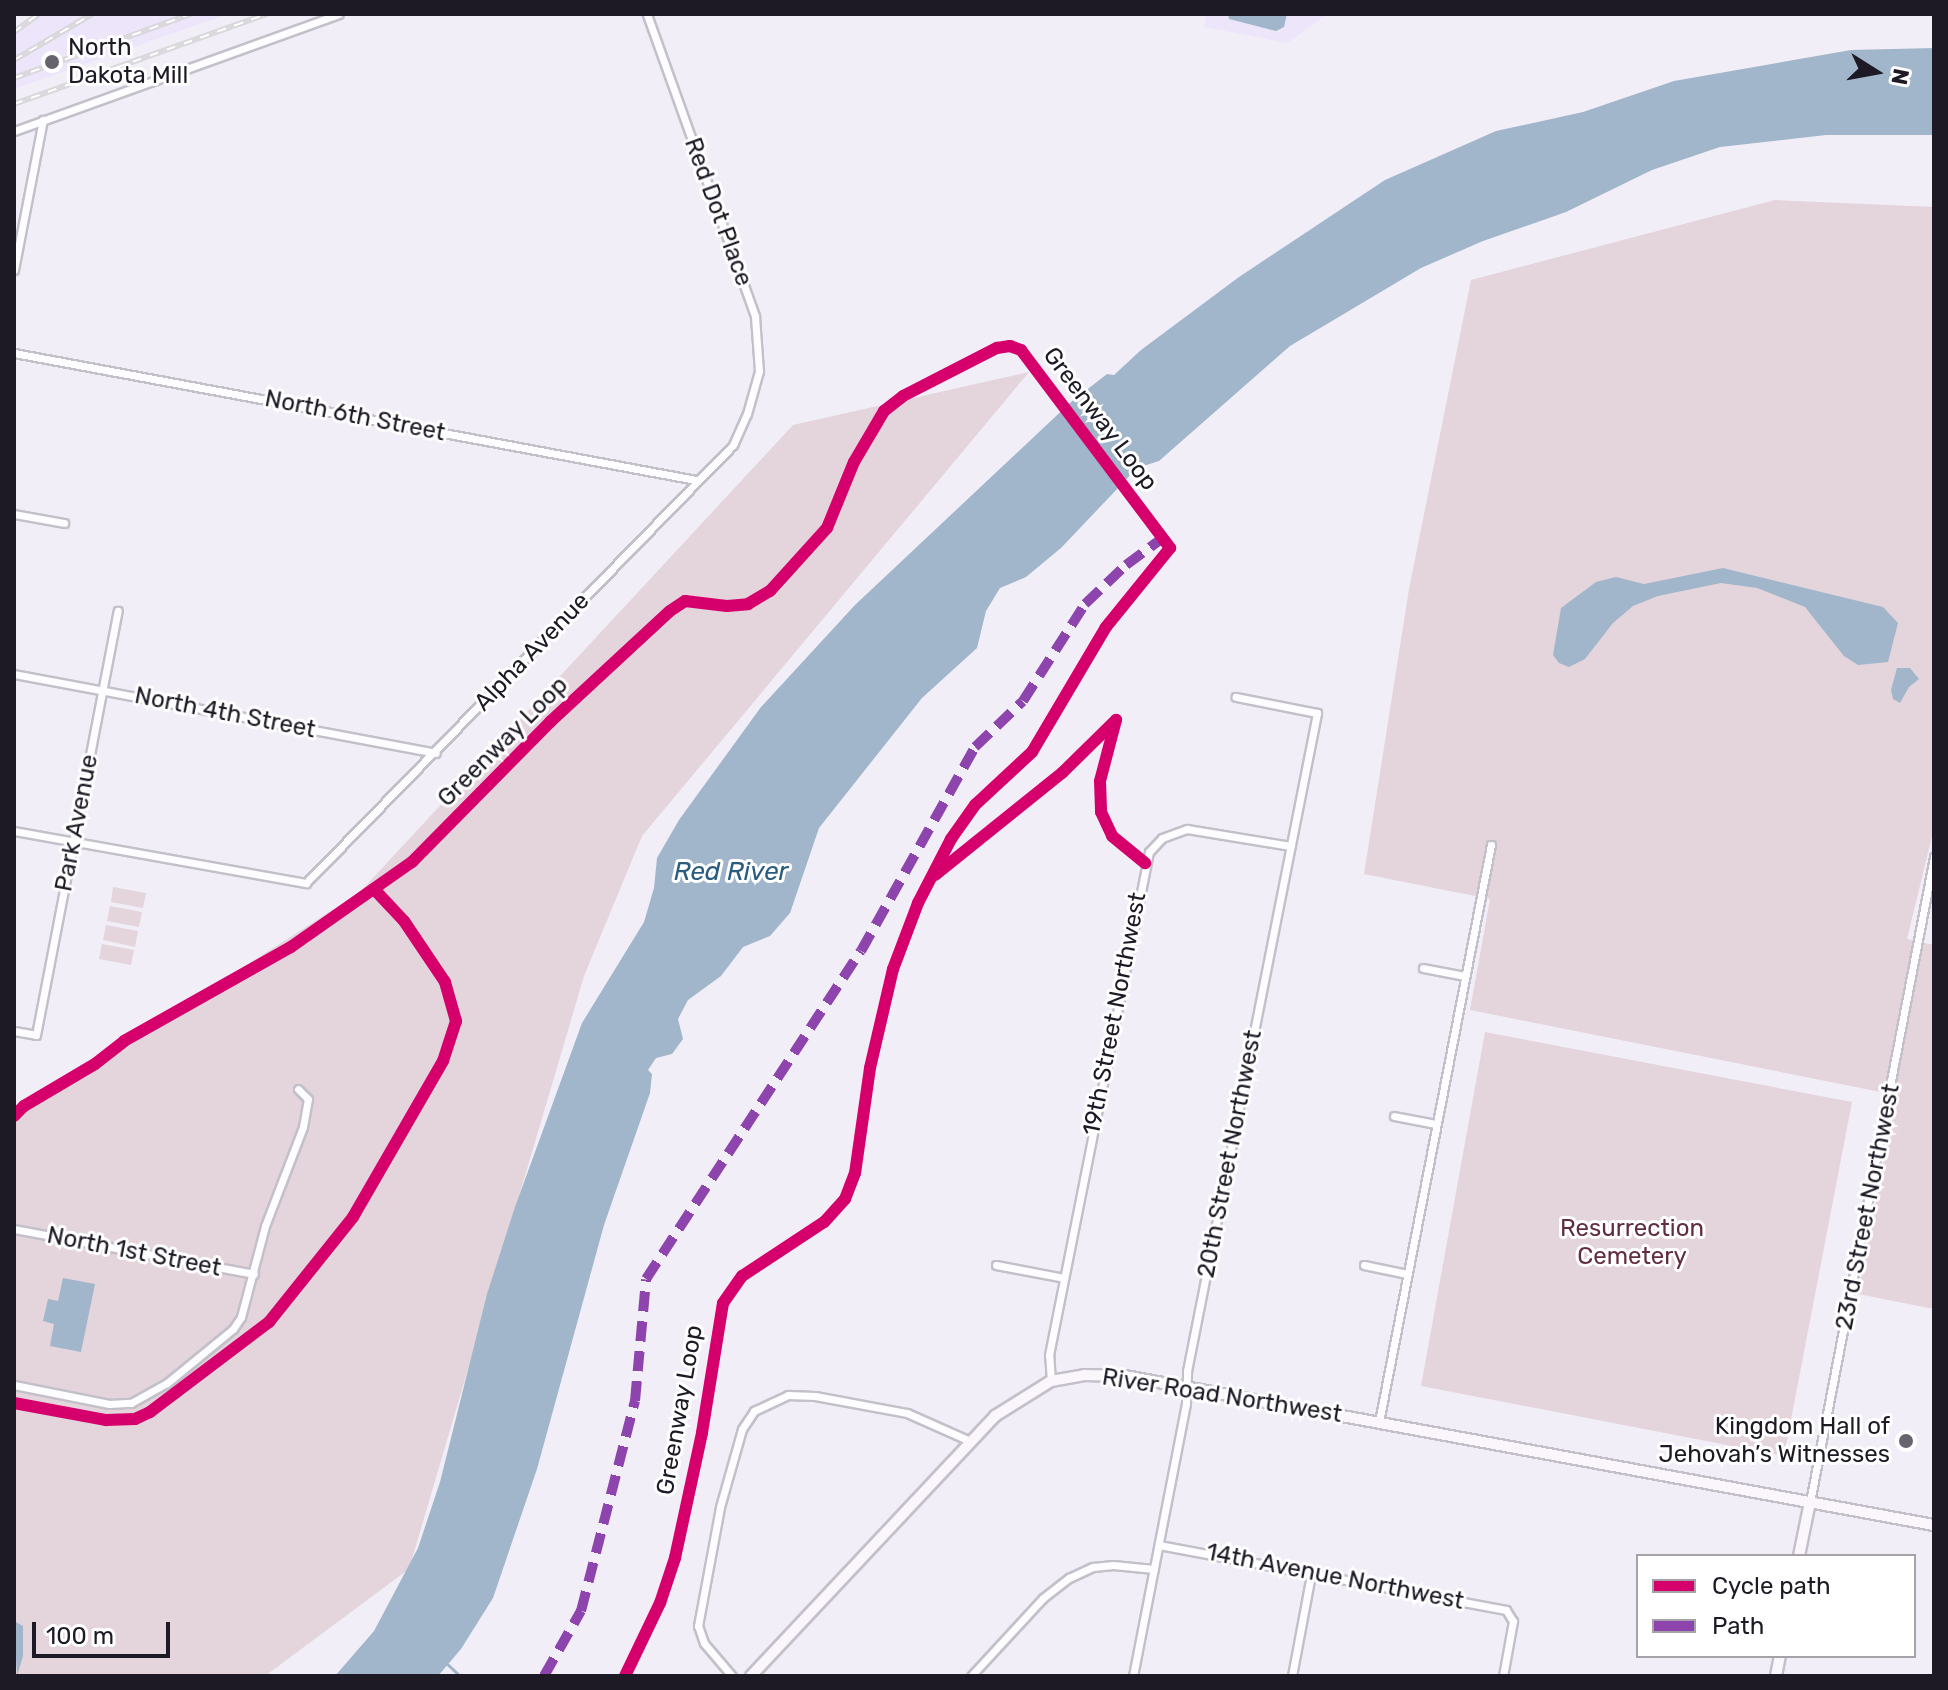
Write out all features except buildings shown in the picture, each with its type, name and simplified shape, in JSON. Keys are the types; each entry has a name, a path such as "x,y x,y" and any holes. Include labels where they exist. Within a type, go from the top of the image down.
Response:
{"street":[{"path":"14,131 339,14"},
{"name":"Red Dot Place","path":"647,14 755,316 759,371 747,414"},
{"path":"14,270 43,120"},
{"name":"North 6th Street","path":"14,353 696,480"},
{"name":"Alpha Avenue","path":"74,843 306,883 733,445 747,414"},
{"path":"14,514 64,523"},
{"name":"Park Avenue","path":"14,1031 36,1035 118,611"},
{"name":"North 4th Street","path":"14,674 436,753"},
{"name":"20th Street Northwest","path":"1133,1676 1317,713 1236,697"},
{"name":"19th Street Northwest","path":"1051,1381 1048,1364 1149,852 1162,838 1187,829 1291,846"},
{"path":"14,831 74,843"},
{"path":"1379,1422 1491,845"},
{"name":"23rd Street Northwest","path":"1799,1554 1934,857"},
{"path":"1423,968 1465,976"},
{"path":"14,1385 109,1404 143,1398 205,1355 233,1329 241,1317 265,1226 303,1127 308,1099 298,1089"},
{"path":"1394,1116 1436,1124"},
{"name":"North 1st Street","path":"14,1229 254,1274"},
{"path":"996,1265 1064,1278"},
{"path":"1364,1265 1407,1274"},
{"name":"River Road Northwest","path":"751,1676 970,1441 1006,1407 1051,1381 1084,1375 1112,1374 1934,1525"},
{"path":"732,1676 704,1643 698,1626 720,1507 742,1429 754,1411 788,1395 815,1396 907,1413 970,1441"},
{"name":"14th Avenue Northwest","path":"1159,1545 1509,1613 1513,1626 1503,1676"},
{"path":"971,1676 1043,1598 1069,1578 1093,1567 1113,1565 1154,1569"},
{"path":"1292,1676 1311,1574"}],"shaded area":[{"name":"North Dakota Mill","path":"42,14 228,14 14,89 14,35"},
{"path":"1206,14 1328,14 1287,43 1204,27"}],"green space":[{"path":"1775,200 1934,207 1934,828 1907,939 1934,945 1934,1309 1858,1294 1896,1095 1470,1010 1490,899 1364,874 1409,589 1471,280"},
{"path":"1029,372 642,836 584,976 409,1569 265,1676 14,1676 14,1114 359,893 793,425"},
{"path":"113,887 146,893 143,908 111,902"},
{"path":"110,906 142,912 139,927 107,921"},
{"path":"106,925 138,931 135,947 103,940"},
{"path":"102,944 134,950 131,965 99,959"},
{"name":"Resurrection Cemetery","path":"1485,1032 1852,1102 1784,1456 1421,1386"}],"water":[{"path":"1228,14 1287,14 1284,27 1276,31 1229,19"},
{"name":"Red River","path":"1934,48 1934,135 1826,135 1720,147 1652,170 1566,212 1483,241 1421,268 1290,346 1159,461 1137,468 1061,548 1026,577 1000,588 986,611 977,648 922,698 819,828 790,913 770,936 743,947 721,976 688,1000 678,1019 683,1039 672,1054 656,1058 648,1070 652,1074 650,1093 604,1225 537,1469 493,1598 461,1649 438,1676 335,1676 374,1631 418,1548 440,1482 487,1294 515,1207 582,1023 644,922 654,888 657,858 679,820 761,707 855,605 1071,402 1107,374 1114,375 1141,350 1239,277 1385,180 1496,131 1583,112 1674,81 1851,50"},
{"path":"1723,568 1883,607 1898,623 1888,662 1858,665 1844,656 1805,607 1757,588 1721,583 1658,596 1633,606 1613,623 1585,659 1569,667 1559,663 1553,655 1561,608 1596,582 1616,577 1644,584"},
{"path":"1897,668 1910,668 1919,679 1909,687 1900,703 1893,699 1891,690"},
{"path":"63,1278 95,1284 81,1352 50,1346 54,1324 43,1321 48,1299 58,1301"},
{"path":"14,1621 23,1626 23,1656 17,1676"}],"waterway":[{"path":"445,1662 460,1676"}],"railway":[{"path":"14,32 39,14"},
{"path":"14,60 92,14"},
{"path":"14,78 191,14"},
{"path":"14,104 267,14"}],"marked path":[{"path":"544,1676 581,1611 635,1401 646,1279 861,951 975,747 1023,701 1085,604 1126,565 1164,537"}],"cycle path":[{"name":"Greenway Loop","path":"14,1116 24,1106 95,1064 124,1041 291,947 412,862 550,722 670,611 685,601 727,606 748,604 770,591 827,528 854,462 884,411 903,396 997,348 1010,346 1021,350 1170,548 1106,627 1032,752 975,805 951,839 918,903 893,969 870,1068 855,1173 845,1199 824,1222 742,1276 723,1303 702,1433 675,1558 660,1603 625,1676"},
{"path":"935,875 1062,773 1116,720 1100,781 1101,812 1112,836 1145,863"},
{"path":"14,1403 106,1420 135,1419 150,1412 269,1322 353,1217 443,1061 456,1021 445,982 404,921 374,889"}],"place":[{"name":"North Dakota Mill","path":"52,62"},
{"name":"Kingdom Hall of Jehovah’s Witnesses","path":"1906,1441"}]}
